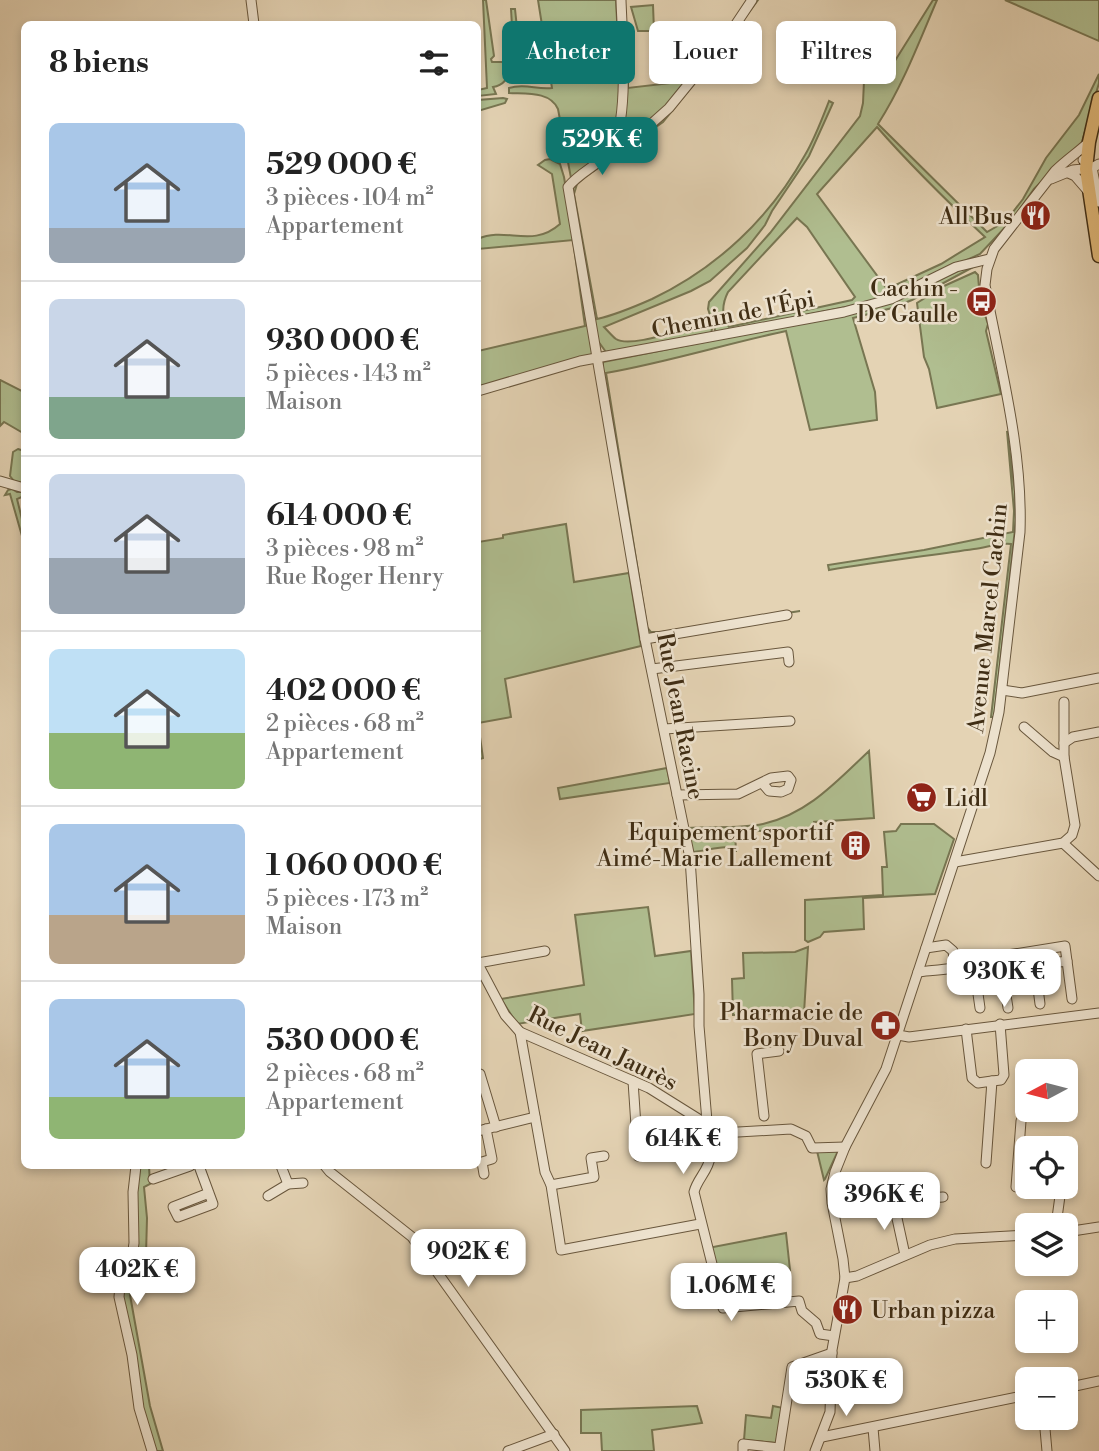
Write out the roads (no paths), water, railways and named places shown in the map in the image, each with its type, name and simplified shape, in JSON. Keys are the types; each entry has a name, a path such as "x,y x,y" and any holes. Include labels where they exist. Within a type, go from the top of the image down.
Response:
{"main road":[{"path":"1099,98 1087,164 1088,191 1099,256"}],"street":[{"path":"251,0 254,21"},
{"path":"611,150 618,131 622,106 621,0"},
{"path":"611,150 642,133 669,108 730,33 752,0"},
{"name":"Rue Jean Racine","path":"611,150 569,187 645,639 690,858 710,1163 696,1184 694,1192 700,1224 723,1308 799,1301 802,1311 816,1323 820,1334 834,1336"},
{"name":"Avenue Marcel Cachin","path":"815,1451 830,1412 832,1353 845,1278 831,1189 845,1147 886,1069 898,1035 990,753 1002,690 1020,532 1020,503 1014,442 985,285 989,259 1003,236 1064,162 1087,164"},
{"path":"1087,164 1099,202"},
{"name":"Avenue Marcel Cachin","path":"1049,180 1087,164"},
{"path":"1066,172 1075,176 1088,191"},
{"name":"Chemin de l'Épi","path":"481,390 599,357 844,312 891,299 956,267 989,259"},
{"path":"0,481 21,487"},
{"path":"645,639 787,615"},
{"path":"652,669 788,652 789,662"},
{"path":"1002,690 1022,693 1099,678"},
{"path":"955,862 1063,843 1072,835 1076,825 1064,757 1064,702"},
{"path":"664,729 790,722"},
{"path":"1024,727 1053,752 1064,757"},
{"path":"1064,743 1073,737 1099,732"},
{"path":"677,795 738,794 763,784"},
{"path":"1063,843 1099,876"},
{"path":"926,948 946,946 953,951 955,966"},
{"path":"980,1007 974,968 976,960 1065,946 1072,999"},
{"path":"481,963 545,951"},
{"path":"918,972 955,966 1002,970 1067,961"},
{"path":"1035,965 1041,1004"},
{"name":"Rue Jean Jaurès","path":"481,970 505,1015 520,1032 633,1081 721,1133 765,1123 799,1131 812,1148 845,1147"},
{"path":"1002,970 1008,1008"},
{"path":"898,1035 909,1037 1099,1013"},
{"path":"966,1029 972,1078 978,1083 992,1081 1004,1078 1000,1024"},
{"path":"520,1032 545,1172 551,1185 561,1250 700,1224"},
{"path":"765,1123 757,1054 779,1051"},
{"path":"633,1081 638,1156"},
{"path":"985,1163 992,1081"},
{"path":"481,1082 492,1159 482,1162 484,1174"},
{"path":"487,1129 535,1117"},
{"path":"1021,1122 1016,1187 1055,1191 1060,1196 1058,1213"},
{"path":"551,1185 594,1177 591,1158 604,1156"},
{"path":"136,1169 133,1192 134,1243 119,1297 132,1354 139,1408 152,1451"},
{"path":"153,1179 181,1169"},
{"path":"200,1169 209,1193"},
{"path":"282,1169 288,1184"},
{"path":"328,1169 412,1237 565,1451"},
{"path":"268,1196 288,1184 303,1183"},
{"path":"838,1200 943,1197"},
{"path":"893,1200 905,1255"},
{"path":"1078,1230 1099,1227"},
{"path":"845,1278 857,1276 930,1245 955,1239 1015,1236"},
{"path":"743,1447 779,1449 792,1367 832,1353"},
{"path":"1078,1385 1099,1381"},
{"path":"822,1437 1015,1398"},
{"path":"873,1428 875,1451"},
{"path":"1045,1430 1047,1451"},
{"path":"508,1451 554,1434"}],"place":[{"name":"All'Bus","path":"1036,216"},
{"name":"Cachin - De Gaulle","path":"981,301"},
{"name":"Lidl","path":"922,798"},
{"name":"Equipement sportif Aimé-Marie Lallement","path":"856,845"},
{"name":"Pharmacie de Bony Duval","path":"886,1025"},
{"name":"Urban pizza","path":"848,1310"}]}
